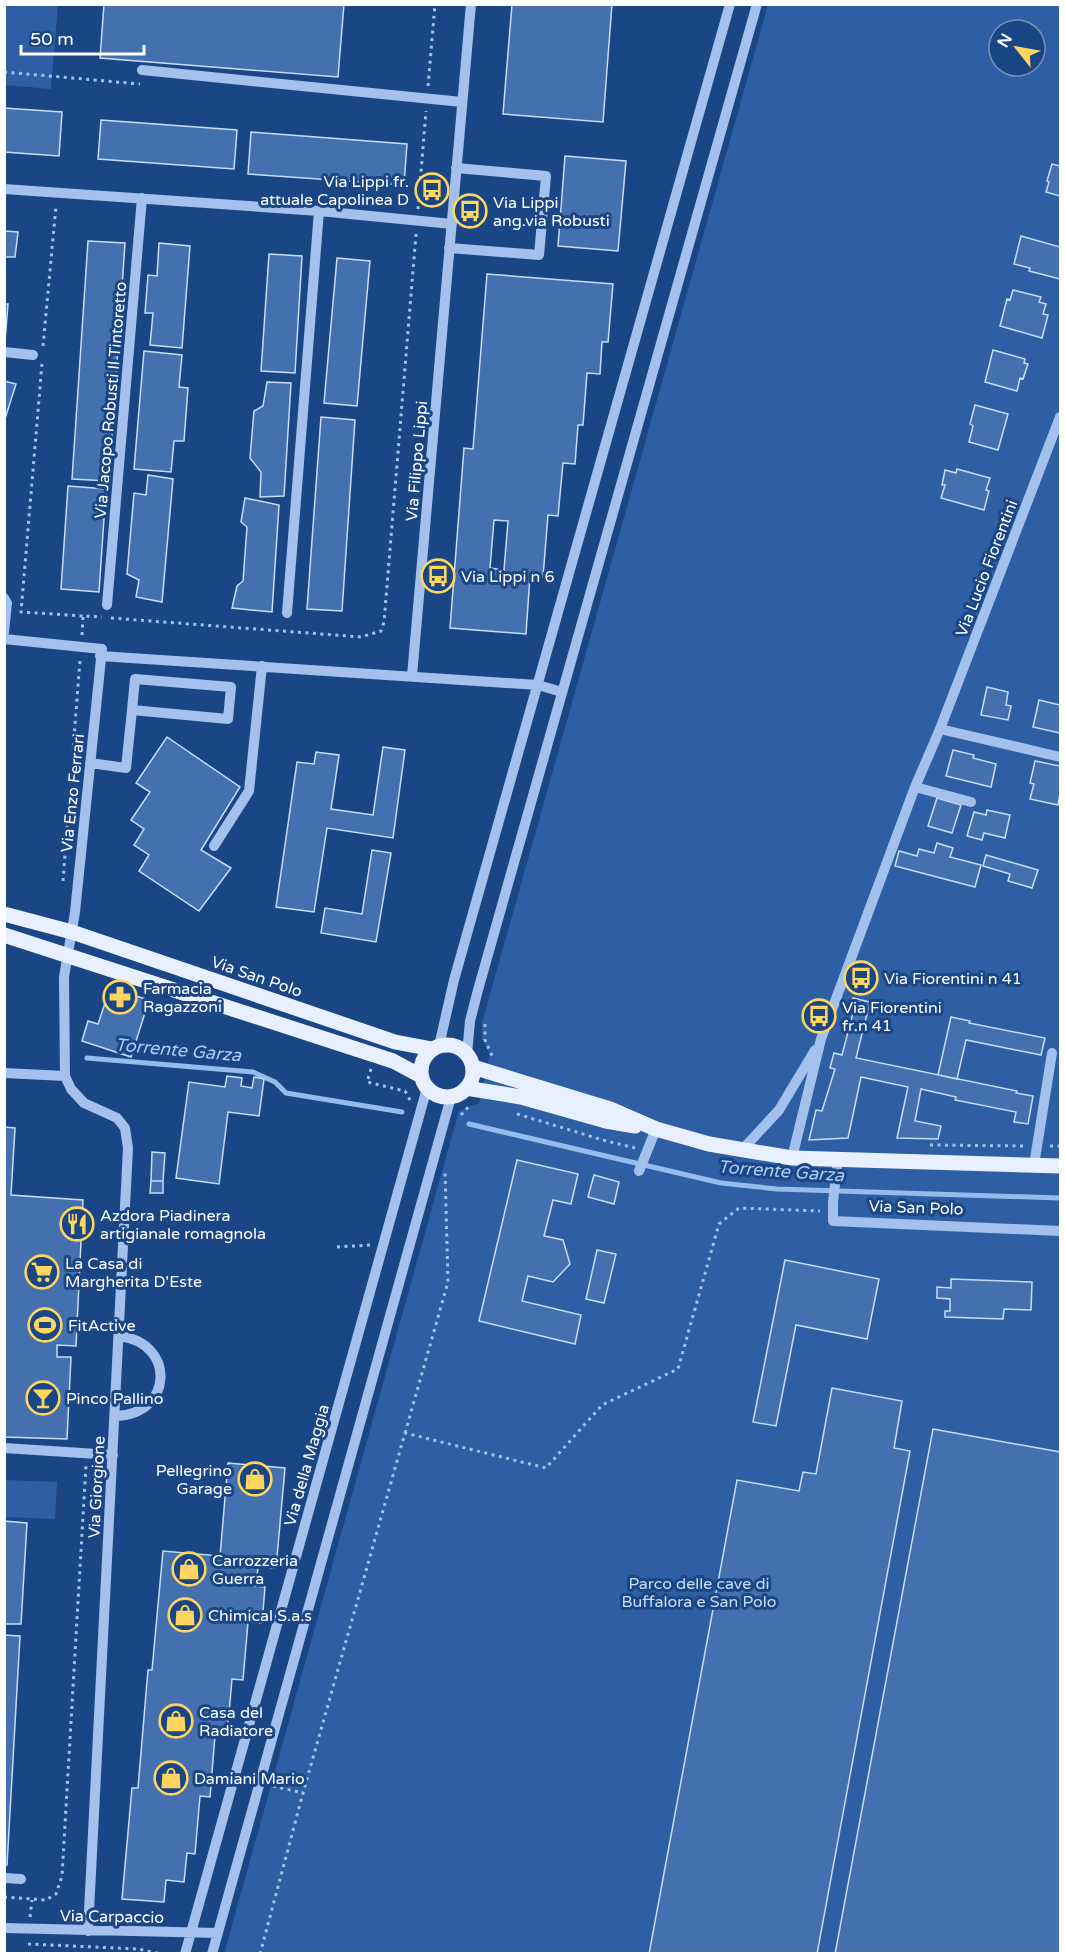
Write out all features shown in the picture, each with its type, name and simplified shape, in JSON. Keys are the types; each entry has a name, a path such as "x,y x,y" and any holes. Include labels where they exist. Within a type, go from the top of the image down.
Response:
{"main road":[{"name":"Via San Polo","path":"4,914 72,932 395,1042 436,1047 454,1046 470,1060 610,1108 656,1129"},
{"path":"4,935 393,1060 440,1096 451,1096 466,1088 472,1078 470,1060"},
{"path":"424,1082 421,1065 424,1057 436,1047"},
{"name":"Via San Polo","path":"466,1088 521,1097 606,1121 656,1129 709,1144 792,1158 1060,1166"}],"street":[{"name":"Via Filippo Lippi","path":"412,676 471,4"},
{"path":"436,1047 730,4"},
{"path":"470,1060 470,1022 478,990 757,4"},
{"path":"142,70 462,102"},
{"path":"449,248 539,255 546,176 456,168"},
{"path":"4,189 319,211 452,224"},
{"name":"Via Jacopo Robusti Il Tintoretto","path":"107,605 142,198"},
{"path":"287,613 319,211"},
{"path":"4,352 33,355"},
{"name":"Via Lucio Fiorentini","path":"792,1158 821,1039 915,787 940,729 1060,417"},
{"path":"4,598 7,603 4,632"},
{"path":"4,639 102,649 100,656 538,685 562,693"},
{"name":"Via Enzo Ferrari","path":"72,932 100,656"},
{"path":"214,846 249,791 262,666"},
{"path":"90,763 126,768 135,679 231,687 228,719 132,710"},
{"path":"940,729 1060,757"},
{"path":"915,787 971,802"},
{"path":"4,1073 64,1076 64,977 72,932"},
{"name":"Via Lucio Fiorentini","path":"743,1149 779,1110 821,1039"},
{"path":"1034,1165 1052,1053"},
{"name":"Via Giorgione","path":"64,1076 71,1089 84,1103 117,1118 125,1128 128,1148 88,1931"},
{"name":"Via della Maggia","path":"185,1953 424,1082"},
{"path":"212,1953 451,1096"},
{"path":"639,1171 656,1129"},
{"path":"833,1207 838,1158"},
{"name":"Via San Polo","path":"833,1207 833,1221 1060,1231"},
{"path":"115,1416 128,1416 141,1411 151,1403 158,1391 161,1378 157,1359 144,1343 119,1336"},
{"path":"4,1449 113,1455"},
{"path":"4,1878 21,1879"},
{"name":"Via Carpaccio","path":"4,1928 218,1933"}],"path":[{"path":"56,204 21,612 83,616"},
{"path":"484,1022 485,1041 492,1057 498,1061"},
{"path":"372,1065 368,1082 405,1091 410,1101"},
{"path":"459,1121 462,1113 471,1104 478,1104"},
{"path":"515,1113 645,1152"},
{"path":"929,1145 1060,1146"},
{"path":"260,1953 448,1282 445,1165"},
{"path":"405,1433 546,1468 602,1405 678,1369 719,1224 739,1208 833,1207"},
{"path":"4,1897 46,1900 56,1894 62,1876 86,1453"},
{"path":"260,1782 303,1794"},
{"path":"27,1944 138,1949 161,1953"}],"green space":[{"path":"4,5 58,5 51,89 5,85"},
{"name":"Parco delle cave di Buffalora e San Polo","path":"768,5 1060,5 1060,1953 224,1954 459,1111 479,1103 490,1053 482,1038 482,1023"},
{"path":"4,1480 57,1482 55,1519 5,1517"}],"building":[{"path":"104,4 344,4 338,77 100,58"},
{"path":"512,4 612,4 603,122 503,114"},
{"path":"4,108 62,112 59,156 4,152"},
{"path":"101,120 237,130 234,169 98,159"},
{"path":"251,132 407,144 404,185 248,174"},
{"path":"565,156 626,161 618,251 558,246"},
{"path":"1052,164 1060,166 1060,196 1046,192"},
{"path":"4,231 18,232 15,257 5,257 4,261"},
{"path":"1021,236 1060,247 1060,279 1029,271 1030,268 1014,264"},
{"path":"88,241 125,243 109,481 72,479"},
{"path":"159,243 190,246 182,348 150,345 153,313 145,313 148,275 157,276"},
{"path":"269,254 302,256 295,373 261,371"},
{"path":"337,258 370,261 357,406 324,403"},
{"path":"487,274 613,284 608,342 602,342 600,374 587,373 583,425 578,425 575,464 563,463 558,516 548,515 543,577 530,576 526,634 450,628 464,448 473,449","holes":["494,520 508,521 504,570 490,568"]},
{"path":"1013,290 1041,297 1039,302 1046,304 1043,314 1048,315 1042,338 1000,326 1007,299 1010,300"},
{"path":"4,304 8,304 5,342 4,342"},
{"path":"993,350 1025,359 1024,363 1028,364 1023,379 1020,378 1017,391 985,382"},
{"path":"144,351 182,355 179,387 188,388 184,441 174,441 171,472 134,469"},
{"path":"4,381 16,384 4,422"},
{"path":"267,382 291,383 284,496 260,497 261,472 250,458 254,411 263,406"},
{"path":"975,405 1008,414 998,450 969,442 973,426 970,424"},
{"path":"321,417 355,420 342,611 307,609"},
{"path":"957,469 990,478 984,510 941,498 945,485 942,485 945,470 956,473"},
{"path":"148,475 173,479 162,602 136,597 139,580 127,574 134,493 146,495"},
{"path":"68,486 106,489 99,592 61,589"},
{"path":"245,498 279,505 272,612 232,608 237,586 243,581 247,527 241,522"},
{"path":"987,687 1008,692 1006,705 1011,706 1008,720 981,715"},
{"path":"1039,700 1060,705 1060,733 1033,727"},
{"path":"167,737 240,787 201,850 231,868 199,911 139,871 149,855 134,845 144,829 131,820 150,792 136,783"},
{"path":"383,747 405,750 393,838 327,828 314,912 276,907 297,762 314,764 316,752 339,755 331,809 373,815"},
{"path":"953,750 996,764 991,787 946,776"},
{"path":"1035,761 1060,766 1058,805 1030,799 1034,784 1030,783"},
{"path":"937,798 961,805 952,833 928,826"},
{"path":"987,810 1010,815 1005,838 984,833 982,840 967,836 974,812 986,815"},
{"path":"937,843 953,848 950,857 981,865 975,887 895,866 899,851 917,856 919,849 934,853"},
{"path":"372,850 391,853 376,942 321,933 325,908 362,914"},
{"path":"986,855 1038,870 1032,888 1008,881 1010,874 983,866"},
{"path":"110,988 149,1000 131,1057 82,1041 88,1021 98,1024"},
{"path":"853,998 870,1002 856,1058 1033,1096 1028,1124 1014,1122 1016,1112 955,1100 956,1097 921,1089 915,1121 941,1126 938,1139 897,1138 908,1087 861,1077 848,1138 809,1140 816,1110 822,1111 835,1069 830,1068 834,1053 842,1055 854,1009 850,1008"},
{"path":"951,1017 970,1021 969,1023 1045,1038 1041,1055 966,1040 957,1079 938,1075"},
{"path":"227,1076 242,1078 241,1086 252,1088 254,1077 264,1079 259,1116 228,1112 219,1184 176,1178 189,1082 225,1087"},
{"name":"La Casa di Margherita D'Este","path":"4,1127 15,1128 11,1195 83,1200 76,1346 57,1345 57,1357 71,1357 67,1439 4,1437"},
{"path":"152,1152 165,1153 163,1181 151,1181"},
{"path":"517,1160 578,1174 571,1204 553,1200 544,1236 563,1240 570,1264 553,1282 528,1276 522,1301 581,1315 575,1344 479,1321"},
{"path":"594,1175 619,1182 614,1204 588,1197"},
{"path":"151,1181 163,1181 163,1193 150,1193"},
{"path":"597,1250 616,1254 604,1303 586,1299"},
{"path":"785,1260 879,1279 867,1339 796,1325 776,1426 753,1422"},
{"path":"951,1279 1032,1282 1031,1310 1004,1309 1003,1319 945,1317 945,1311 950,1311 950,1299 937,1298 937,1287 951,1288"},
{"path":"832,1388 902,1401 894,1448 910,1451 817,1954 649,1954 737,1480 799,1491 803,1472 816,1474"},
{"path":"933,1429 1060,1452 1060,1954 835,1954"},
{"path":"228,1463 285,1468 276,1568 258,1567 256,1586 265,1587 262,1623 248,1622 243,1680 232,1679 227,1736 215,1735 210,1797 200,1796 195,1854 187,1853 184,1882 166,1880 164,1902 122,1899 132,1788 138,1788 148,1670 152,1670 163,1551 220,1556"},
{"path":"4,1521 27,1523 21,1624 4,1624"},
{"path":"4,1635 20,1636 7,1865 4,1865"}],"waterway":[{"name":"Torrente Garza","path":"87,1058 253,1072 275,1082 286,1093 402,1112"},
{"name":"Torrente Garza","path":"469,1124 721,1183 777,1189 1060,1198"}],"place":[{"name":"Via Lippi fr. attuale Capolinea D","path":"432,190"},
{"name":"Via Lippi ang.via Robusti","path":"470,211"},
{"name":"Via Lippi n 6","path":"438,576"},
{"name":"Via Fiorentini n 41","path":"861,978"},
{"name":"Farmacia Ragazzoni","path":"120,997"},
{"name":"Via Fiorentini fr.n 41","path":"819,1016"},
{"name":"Azdora Piadinera artigianale romagnola","path":"77,1224"},
{"name":"La Casa di Margherita D'Este","path":"42,1272"},
{"name":"FitActive","path":"45,1325"},
{"name":"Pinco Pallino","path":"43,1398"},
{"name":"Pellegrino Garage","path":"255,1479"},
{"name":"Carrozzeria Guerra","path":"189,1569"},
{"name":"Chimical S.a.s","path":"185,1615"},
{"name":"Casa del Radiatore","path":"176,1721"},
{"name":"Damiani Mario","path":"171,1778"}]}
